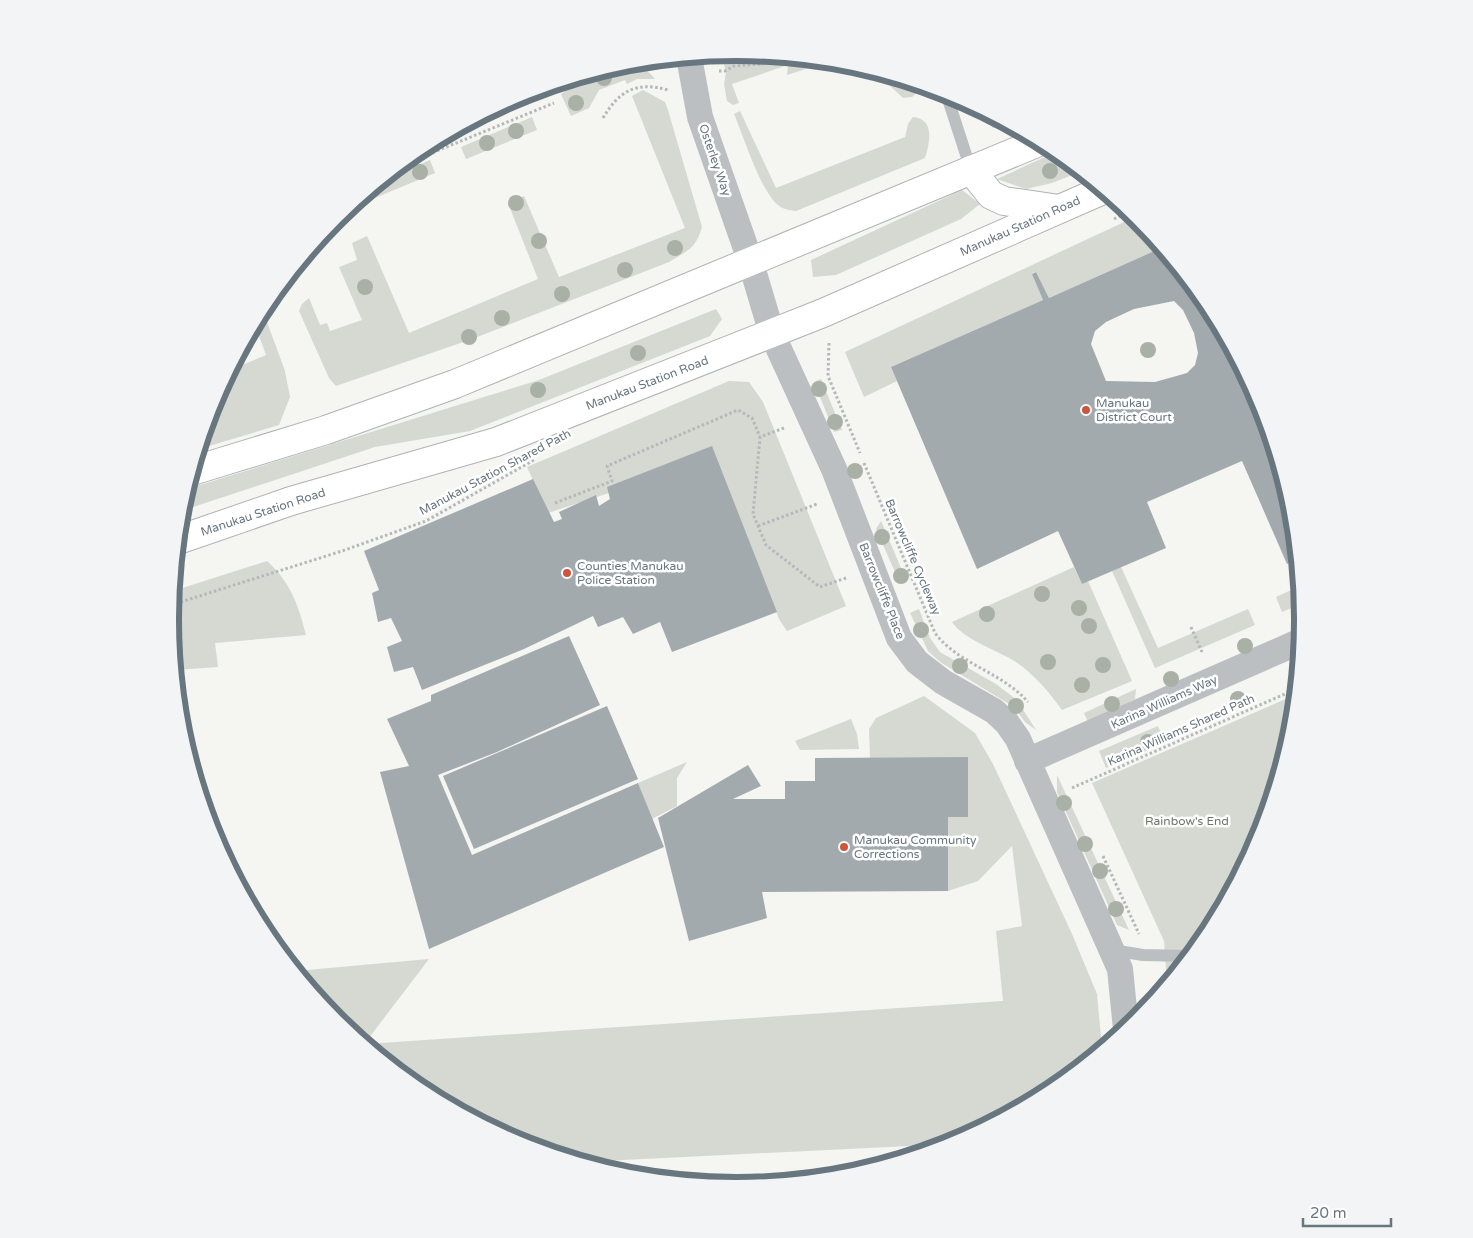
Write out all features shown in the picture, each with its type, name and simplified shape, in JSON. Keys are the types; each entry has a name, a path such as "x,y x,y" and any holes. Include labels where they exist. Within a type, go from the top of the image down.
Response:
{"main road":[{"path":"200,469 326,430 455,384 750,260 1030,146"},
{"path":"971,170 991,195 997,198 1058,209"},
{"name":"Manukau Station Road","path":"185,538 291,501 496,442 772,334 1096,193"}],"street":[{"name":"Osterley Way","path":"690,63 700,118 750,260 772,334"},
{"name":"Barrowcliffe Place","path":"772,334 834,469 899,638 917,662 924,668 943,682 994,711 1007,723 1018,738 1120,969 1125,1019"},
{"name":"Karina Williams Way","path":"1027,761 1293,644"}],"lane":[{"path":"951,104 971,170"},
{"path":"1112,950 1181,956"}],"path":[{"path":"717,71 725,71 734,66 778,63"},
{"path":"603,118 614,99 642,86 661,88"},
{"path":"427,155 554,103"},
{"name":"Barrowcliffe Cycleway","path":"829,343 828,376 935,633 945,646 1006,682 1033,707"},
{"path":"555,503 612,481 607,466 738,410 752,418 760,437 754,514 766,545 820,587 848,577"},
{"path":"760,437 784,428"},
{"name":"Manukau Station Shared Path","path":"179,602 342,551 426,520 538,458"},
{"path":"758,526 817,504"},
{"path":"1191,627 1202,652"},
{"name":"Karina Williams Shared Path","path":"1072,788 1289,691"}],"green space":[{"path":"723,61 773,62 813,67 787,75 788,65 732,84 739,103 733,105 727,101 724,84 726,72"},
{"path":"645,69 655,79 637,79 627,84 625,80 599,90 589,108 571,116 561,94 575,85 592,80"},
{"path":"887,83 918,92 912,97 903,98"},
{"path":"643,90 665,102 668,110 702,227 697,240 690,249 669,262 472,339 336,386 329,378 299,311 302,304 309,298 320,325 327,323 330,331 362,320 339,267 357,260 352,243 367,236 409,333 538,279 508,203 524,196 559,277 685,228 632,96"},
{"path":"740,111 776,188 905,137 908,124 913,117 925,122 928,127 929,139 925,158 796,211 789,210 780,207 771,198 759,176 734,114"},
{"path":"532,117 537,130 466,159 461,147"},
{"path":"988,122 997,126 993,128"},
{"path":"1047,156 1073,175 1052,183 1026,189 997,179"},
{"path":"430,160 435,173 368,201 397,177 406,171"},
{"path":"962,190 980,204 961,219 836,275 813,277 811,260"},
{"path":"1127,221 1155,250 1049,298 1036,272 1032,273 1043,300 891,367 897,381 864,397 845,352"},
{"path":"716,309 722,319 710,336 470,431 375,447 189,508 195,487 539,380"},
{"path":"265,321 285,371 290,397 279,425 206,447 221,406 239,366 266,355 258,333"},
{"path":"821,379 842,430 834,432 814,382"},
{"path":"729,381 749,382 763,402 846,606 787,631 779,619 714,453 609,493 548,513 527,467"},
{"path":"881,521 907,582 899,581 876,529"},
{"path":"267,561 282,577 293,595 306,635 215,643 218,667 182,670 180,589"},
{"path":"1074,567 1082,584 1088,581 1132,681 1062,710 1041,684 1023,667 964,634 952,622"},
{"path":"1121,567 1158,648 1248,609 1255,625 1155,668 1112,571"},
{"path":"1293,589 1294,607 1282,612 1276,597"},
{"path":"919,609 930,638 940,652 996,684 1017,700 1036,730 1025,722 1014,707 940,662 928,651 910,613"},
{"path":"1136,689 1135,699 1088,722 1084,713"},
{"path":"924,696 975,733 993,764 1072,934 1097,994 1101,1040 1046,1083 983,1119 920,1145 605,1161 557,1147 490,1119 427,1083 376,1043 1003,1001 996,931 1022,926 1012,846 978,881 948,891 948,817 968,817 968,758 870,758 869,729 876,718"},
{"name":"Rainbow's End","path":"1288,698 1284,728 1275,763 1265,798 1252,832 1220,898 1179,959 1166,974 1164,941 1092,783"},
{"path":"851,719 857,734 859,749 800,750 795,741"},
{"path":"1158,726 1165,743 1106,768 1099,751"},
{"path":"687,762 677,778 677,806 652,819 638,783"},
{"path":"1057,775 1129,930 1117,925 1057,792"},
{"path":"429,959 369,1038 342,1013 303,970"}],"building":[{"name":"Manukau District Court","path":"1156,251 1179,279 1220,340 1252,406 1265,440 1284,510 1291,562 1287,564 1242,461 1147,502 1166,548 1082,584 1058,531 977,569 891,367 1043,300 1032,274 1036,272 1049,298","holes":["1174,301 1183,310 1194,333 1198,353 1195,365 1187,373 1155,382 1106,381 1091,344 1095,331 1106,322 1134,309"]},
{"name":"Counties Manukau Police Station","path":"712,446 777,612 672,652 660,622 633,634 623,617 598,627 593,616 524,649 422,690 413,667 394,672 387,647 402,641 391,618 378,622 372,593 379,590 364,551 533,479 554,522 562,519 559,512 596,495 599,506 610,499 607,487"},
{"path":"569,636 600,705 497,752 438,775 472,855 638,783 664,847 429,949 380,772 409,766 387,719 431,701 431,695"},
{"path":"607,706 638,779 474,849 443,776"},
{"name":"Manukau Community Corrections","path":"968,757 968,817 948,817 948,891 762,892 767,918 689,941 658,818 748,765 761,786 733,799 785,799 785,781 815,781 815,758"}],"place":[{"name":"Manukau District Court","path":"1086,410"},
{"name":"Counties Manukau Police Station","path":"567,573"},
{"name":"Manukau Community Corrections","path":"844,847"}]}
